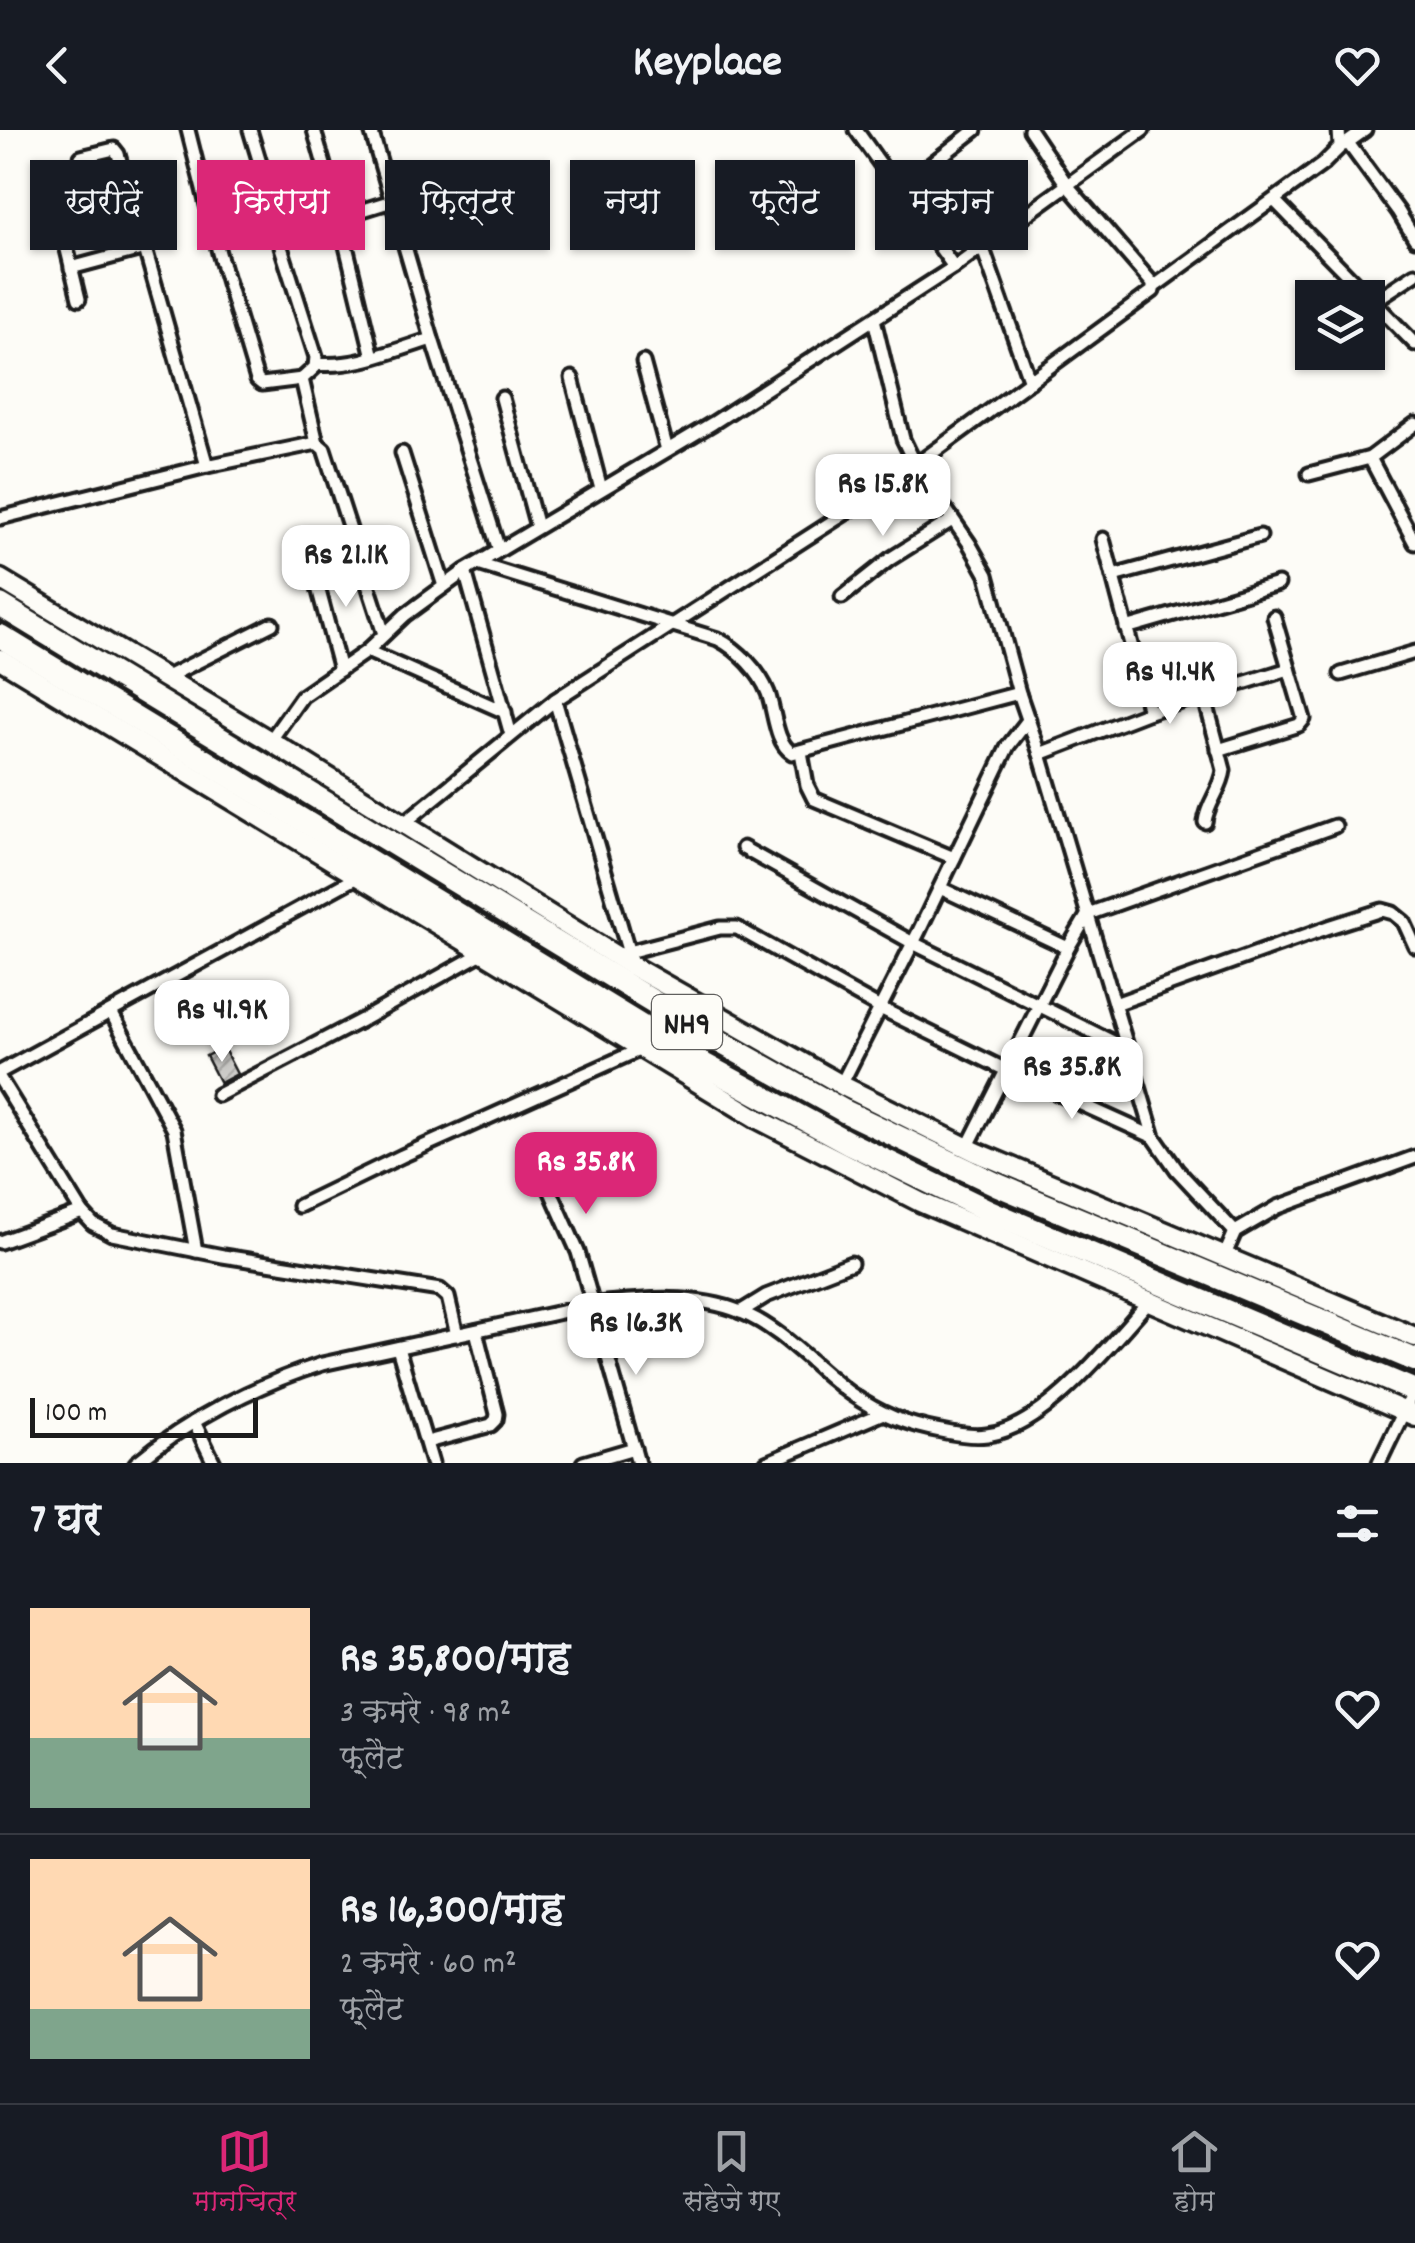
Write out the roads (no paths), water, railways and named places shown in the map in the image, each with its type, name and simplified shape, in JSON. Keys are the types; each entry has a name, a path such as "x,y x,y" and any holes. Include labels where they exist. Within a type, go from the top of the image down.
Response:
{"highway":[{"name":"NH9","path":"0,605 713,1038 844,1111 998,1186 1415,1360"},
{"name":"NH9","path":"0,636 704,1065 832,1134 989,1211 1411,1406"}],"main road":[{"path":"0,579 841,1084 967,1148 1415,1337"},
{"path":"0,659 758,1119 920,1202 1149,1301 1411,1406"}],"street":[{"path":"188,130 219,253 257,380 262,384 302,379 316,364 282,250"},
{"path":"250,130 259,160"},
{"path":"314,130 323,160"},
{"path":"371,130 385,177"},
{"path":"856,130 878,160"},
{"path":"935,160 974,130"},
{"path":"1030,130 1066,184 1155,286"},
{"path":"1028,212 1142,130"},
{"path":"1339,130 1344,145 1414,236"},
{"path":"403,824 555,700 916,466 1365,130"},
{"path":"82,156 114,149 119,160"},
{"path":"1275,201 1353,280"},
{"path":"68,250 79,299"},
{"path":"72,268 137,250"},
{"path":"145,250 207,466"},
{"path":"347,250 372,357"},
{"path":"406,250 499,550"},
{"path":"941,250 954,268"},
{"path":"270,741 302,696 367,651 404,615 465,571 713,423 977,250"},
{"path":"983,250 1030,382"},
{"path":"1385,294 1415,274"},
{"path":"1385,313 1415,344"},
{"path":"874,319 903,438 916,466 987,575 1154,1137 1177,1170 1235,1232"},
{"path":"316,364 333,365 372,357 432,340"},
{"path":"643,362 667,450"},
{"path":"572,378 601,490"},
{"path":"302,379 318,443 324,449 384,634"},
{"path":"502,398 537,528"},
{"path":"1309,474 1370,458 1415,424"},
{"path":"0,518 207,466 318,443"},
{"path":"402,453 444,586"},
{"path":"1370,458 1415,543"},
{"path":"842,597 890,559 952,520"},
{"path":"1113,576 1260,536"},
{"path":"1103,539 1149,712"},
{"path":"311,561 340,670"},
{"path":"478,564 718,640 736,650 768,694 783,746 792,753 1019,693"},
{"path":"465,571 511,735"},
{"path":"1126,628 1278,584"},
{"path":"1218,750 1302,722 1304,713 1274,617"},
{"path":"164,678 272,624"},
{"path":"367,651 505,712"},
{"path":"1341,674 1415,652"},
{"path":"1040,754 1149,712 1289,669"},
{"path":"1204,695 1224,775 1207,809 1206,822"},
{"path":"555,700 630,959 720,928 737,928 880,1008 1154,1137"},
{"path":"841,1084 1008,746 1028,718"},
{"path":"801,752 808,790 814,798 954,858"},
{"path":"967,1148 1088,914 1336,826"},
{"path":"743,848 913,943 1129,1050"},
{"path":"357,877 0,1076 93,1224 112,1234 196,1250 440,1290 448,1297 457,1335"},
{"path":"940,888 1068,948"},
{"path":"1115,1004 1382,910 1393,912 1404,922 1415,946"},
{"path":"218,1095 482,953"},
{"path":"111,1012 174,1130 196,1250"},
{"path":"299,1206 640,1050"},
{"path":"531,1148 574,1240 638,1463"},
{"path":"1224,1257 1235,1232 1278,1207 1415,1157"},
{"path":"0,1242 82,1212"},
{"path":"740,1312 766,1296 851,1263"},
{"path":"136,1463 194,1422 302,1371 593,1305 634,1300 698,1302 740,1312 781,1337 881,1414 913,1426 985,1436 1011,1428 1049,1404 1094,1362 1149,1301"},
{"path":"427,1442 491,1426 496,1420 476,1331"},
{"path":"398,1348 432,1463"},
{"path":"1379,1463 1411,1406"},
{"path":"766,1463 881,1414"},
{"path":"194,1422 214,1463"},
{"path":"583,1463 634,1448"}]}
